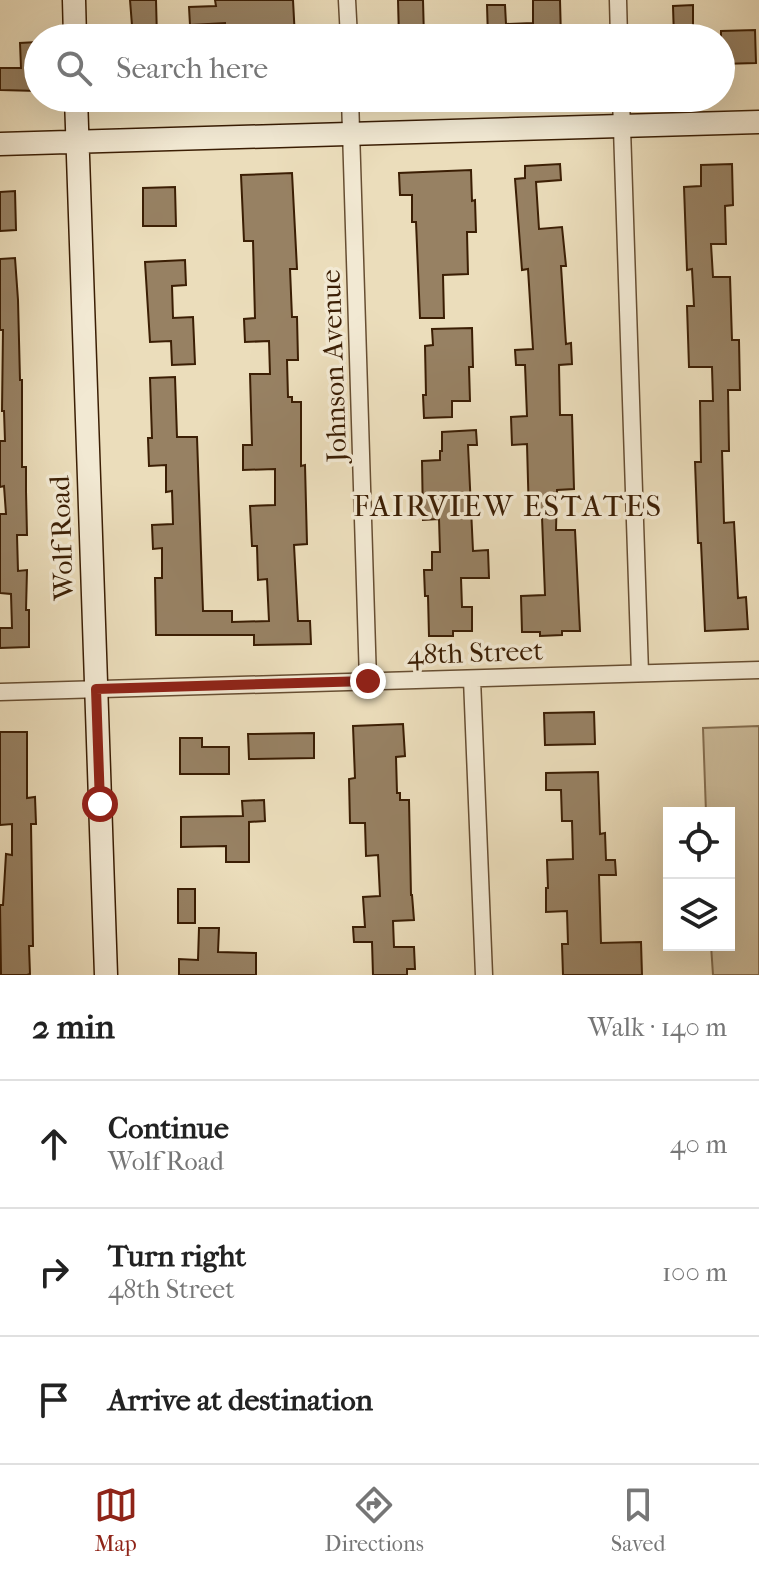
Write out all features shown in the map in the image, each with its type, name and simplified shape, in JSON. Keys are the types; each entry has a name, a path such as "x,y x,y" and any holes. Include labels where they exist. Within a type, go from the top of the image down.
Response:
{"main road":[{"path":"74,0 75,24"},
{"name":"Wolf Road","path":"76,112 106,975"},
{"path":"0,144 759,122"}],"street":[{"path":"347,0 348,24"},
{"path":"618,0 619,24"},
{"name":"Johnson Avenue","path":"350,112 368,681"},
{"path":"622,112 640,673"},
{"name":"48th Street","path":"0,692 759,670"},
{"path":"472,679 484,975"}],"shaded area":[{"path":"759,726 759,975 713,975 711,951 735,951 735,807 706,807 703,728"}],"building":[{"path":"130,0 156,0 157,24 132,24"},
{"path":"215,0 293,0 294,24 190,24 189,7 216,6"},
{"path":"398,0 423,0 424,24 399,24"},
{"path":"533,0 560,0 561,24 506,24 533,23"},
{"path":"487,5 505,5 506,24 488,24"},
{"path":"693,5 693,24 674,24 673,6"},
{"path":"755,30 756,63 735,64 735,31"},
{"path":"20,43 24,43 24,91 0,90 0,68 21,68"},
{"path":"560,164 561,180 536,182 539,229 562,227 566,266 561,266 566,344 571,343 572,364 559,365 560,415 572,415 574,489 557,490 556,530 575,530 580,631 540,636 540,632 522,632 521,596 545,595 542,517 529,518 527,444 512,445 511,417 527,416 525,365 516,365 515,350 533,349 528,269 522,270 515,179 525,178 525,166"},
{"path":"732,164 733,205 725,206 726,244 711,244 713,277 730,277 732,340 739,340 740,390 728,390 729,451 722,451 724,523 734,522 738,598 746,597 748,629 705,631 695,462 701,462 700,401 713,401 712,367 689,367 687,306 694,306 692,269 687,270 684,187 701,186 701,165"},
{"path":"471,170 476,232 467,232 468,274 443,275 444,318 420,318 416,222 412,222 412,195 400,195 399,173"},
{"path":"292,173 297,269 290,269 292,317 297,317 298,360 287,360 288,397 292,397 292,402 301,402 301,466 305,465 307,544 294,545 298,621 310,621 311,644 254,645 254,635 156,635 155,578 162,578 162,548 153,549 152,525 173,524 172,491 166,492 166,465 149,466 148,438 152,438 150,378 175,377 177,437 197,437 203,611 232,611 232,622 269,621 267,579 258,580 257,546 252,546 250,506 275,505 275,469 243,470 243,445 252,445 250,374 270,374 269,341 245,342 244,319 255,318 253,241 244,241 241,175"},
{"path":"175,187 176,226 143,226 143,188"},
{"path":"15,191 16,230 0,231 0,192"},
{"path":"15,258 27,535 17,535 18,571 27,570 29,647 0,648 0,628 12,628 11,594 0,593 0,514 6,514 4,486 0,487 0,441 5,441 0,259"},
{"path":"185,260 186,285 172,286 173,318 193,317 195,364 172,365 171,341 150,342 145,262"},
{"path":"472,328 470,401 452,401 452,417 424,418 425,346 433,345 432,329"},
{"path":"476,430 477,445 468,445 473,551 488,550 489,578 461,578 462,607 472,607 472,631 453,631 453,636 429,636 424,570 432,570 432,552 440,552 439,519 423,520 422,461 440,460 442,432"},
{"path":"594,712 595,744 545,745 544,713"},
{"path":"403,724 405,756 396,757 397,793 400,793 400,800 409,800 414,920 393,921 394,947 414,947 415,969 407,969 407,975 373,975 372,942 354,942 353,927 365,927 363,897 380,896 378,855 366,856 365,823 350,823 349,779 355,778 353,726"},
{"path":"0,732 27,732 27,798 35,797 36,824 31,824 33,946 29,946 30,974 27,975 1,975 0,905 3,905 6,854 12,855 12,824 0,825"},
{"path":"314,733 314,758 249,759 248,734"},
{"path":"180,738 202,738 202,747 229,747 229,774 180,774"},
{"path":"598,772 600,834 605,833 606,860 615,860 616,875 599,875 601,943 641,942 642,975 563,975 562,944 568,944 567,911 546,912 547,860 573,859 572,821 562,821 561,790 546,790 546,773"},
{"path":"264,800 265,821 249,822 249,862 226,862 226,846 181,847 181,817 243,816 242,801"},
{"path":"178,889 195,889 195,923 178,923"},
{"path":"199,928 219,928 218,952 256,953 256,975 179,975 179,959 198,960"}],"district":[{"name":"FAIRVIEW ESTATES","path":"508,506"}],"route":[{"path":"100,804 96,689 368,681"}]}
